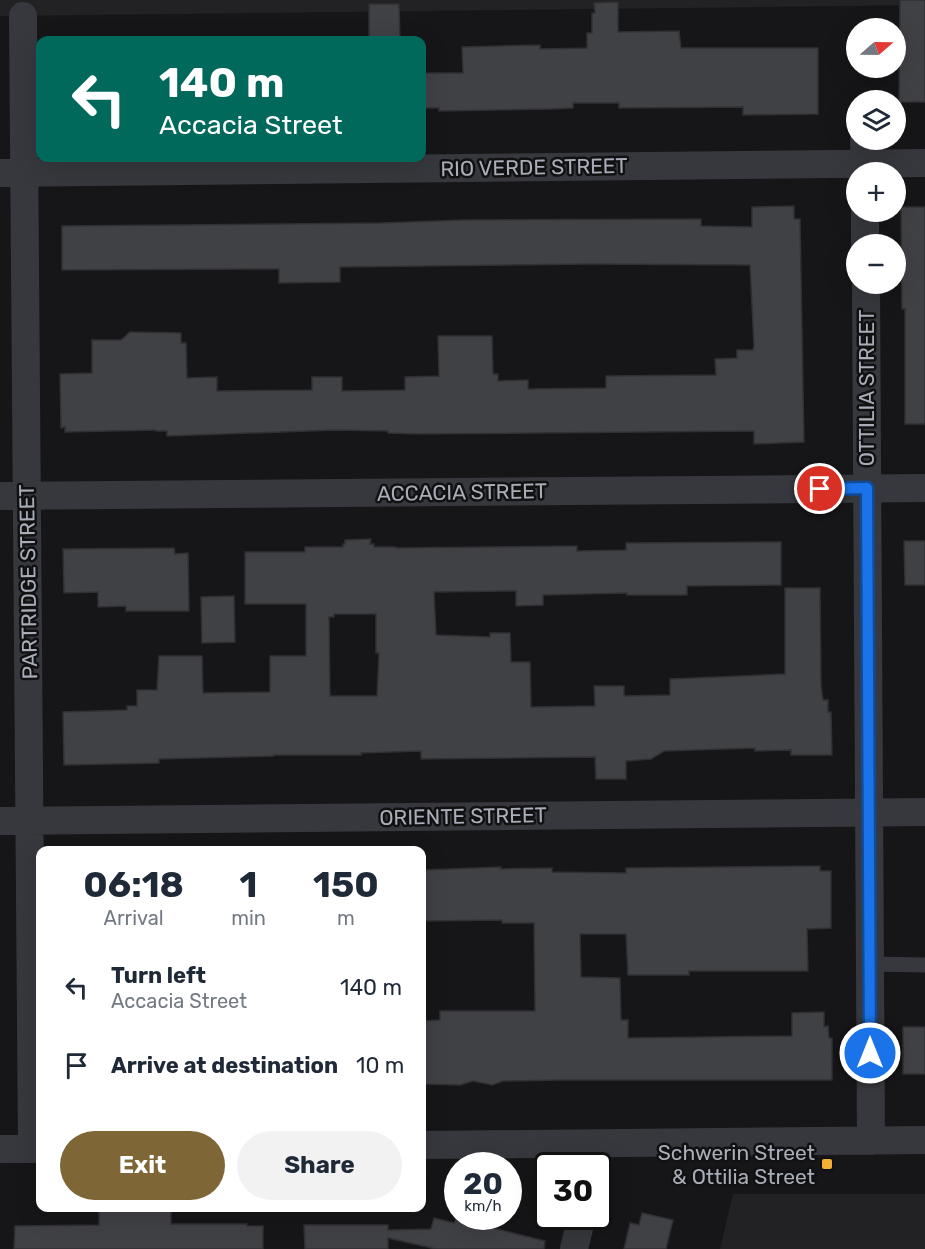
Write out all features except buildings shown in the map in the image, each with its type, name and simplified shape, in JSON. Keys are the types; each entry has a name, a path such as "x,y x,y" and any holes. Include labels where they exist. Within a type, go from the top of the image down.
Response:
{"street":[{"name":"PARTRIDGE STREET","path":"23,16 12,173 13,496 30,821 36,1149"},
{"name":"RIO VERDE STREET","path":"12,173 865,159 925,163"},
{"name":"OTTILIA STREET","path":"866,294 871,1140"},
{"name":"ACCACIA STREET","path":"13,496 925,488"},
{"name":"ORIENTE STREET","path":"0,821 925,812"},
{"path":"612,1153 871,1140 925,1140"},
{"path":"426,1145 550,1152"},
{"path":"0,1149 36,1149"},
{"path":"574,1249 579,1230"}],"lane":[{"path":"870,964 925,965"}],"shaded area":[{"path":"0,0 925,0 925,5 0,16"},
{"path":"733,1194 925,1194 925,1249 720,1249"}],"place":[{"name":"Schwerin Street & Ottilia Street","path":"827,1164"}],"route":[{"path":"820,489 867,488 870,1053"}]}
